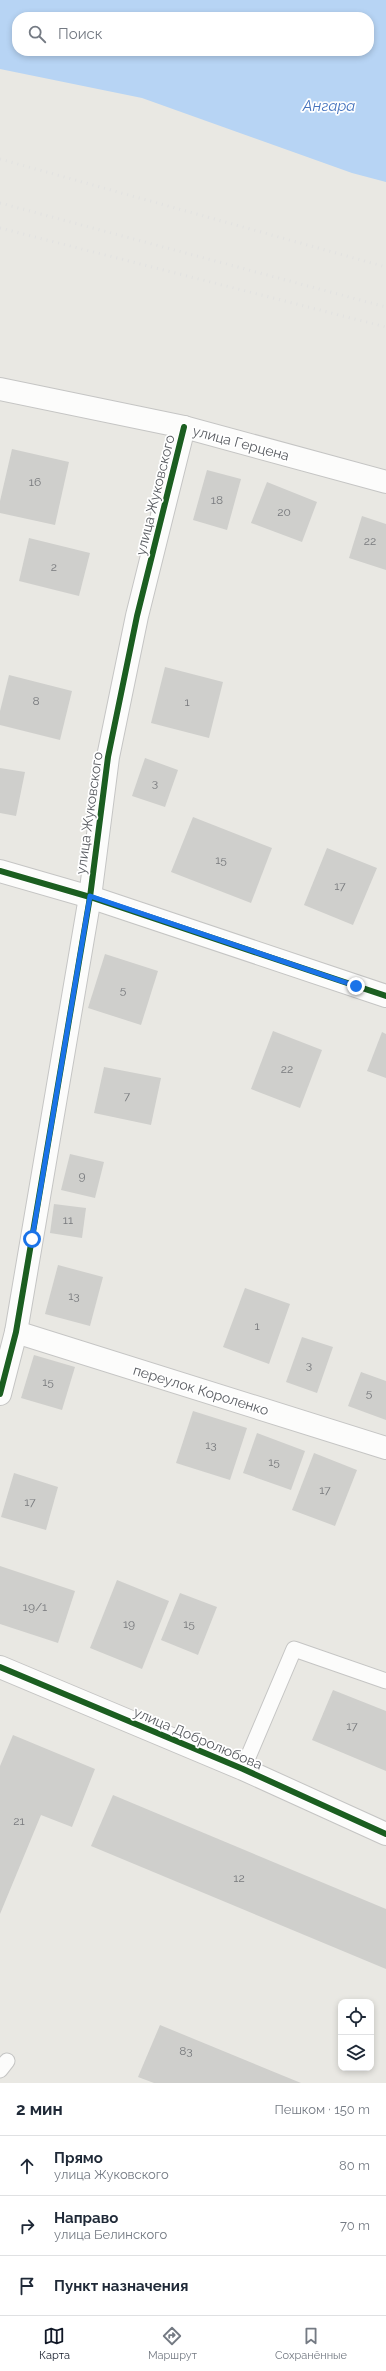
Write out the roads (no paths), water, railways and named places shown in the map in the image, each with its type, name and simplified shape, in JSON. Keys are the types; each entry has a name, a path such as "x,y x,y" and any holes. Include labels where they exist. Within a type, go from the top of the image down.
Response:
{"street":[{"name":"улица Герцена","path":"0,390 184,427 386,482"},
{"name":"улица Жуковского","path":"0,1394 16,1332 90,896 108,757 137,616 184,427"},
{"path":"0,871 90,896 386,996"},
{"name":"переулок Короленко","path":"16,1332 386,1448"},
{"name":"улица Добролюбова","path":"0,1667 243,1769 386,1834"}],"lane":[{"path":"243,1769 294,1650 386,1681"}],"water":[{"name":"Ангара","path":"0,0 386,0 386,182 352,173 142,98 0,69"}],"railway":[{"path":"0,159 386,267"},
{"path":"0,203 386,307"},
{"path":"0,228 386,327"}]}
